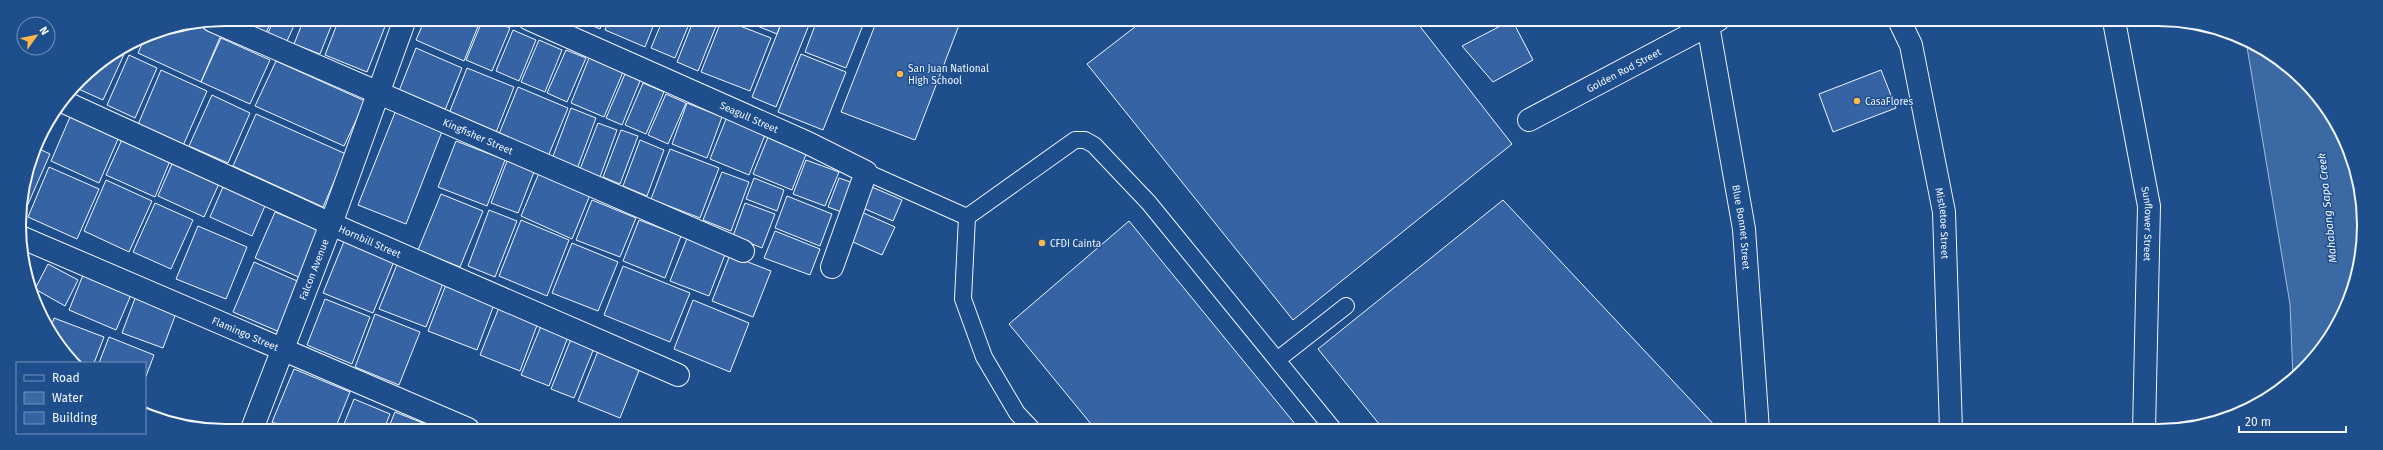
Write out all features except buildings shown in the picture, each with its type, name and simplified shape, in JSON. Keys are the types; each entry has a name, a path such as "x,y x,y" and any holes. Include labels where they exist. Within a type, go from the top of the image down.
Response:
{"street":[{"name":"Kingfisher Street","path":"224,26 743,251"},
{"name":"Falcon Avenue","path":"254,424 284,350 331,224 402,26"},
{"name":"Seagull Street","path":"545,26 808,143 866,172"},
{"name":"Golden Rod Street","path":"1529,120 1707,26"},
{"name":"Blue Bonnet Street","path":"1713,26 1744,229 1758,424"},
{"name":"Mistletoe Street","path":"1903,26 1911,45 1944,212 1952,424"},
{"name":"Sunflower Street","path":"2115,26 2149,206 2144,424"},
{"name":"Hornbill Street","path":"67,104 331,224 678,375"},
{"path":"832,267 866,172"},
{"name":"Flamingo Street","path":"26,239 456,424"}],"lane":[{"path":"1027,424 1017,413 984,357 963,299 967,217 1075,140 1086,140 1094,145 1149,203 1329,424"},
{"name":"Seagull Street","path":"866,172 967,217"},
{"path":"1277,360 1346,306"}],"water":[{"name":"Mahabang Sapa Creek","path":"2247,48 2269,60 2289,75 2316,104 2342,149 2353,186 2357,212 2357,238 2350,277 2342,301 2323,336 2308,356 2293,372 2290,304"}],"place":[{"name":"San Juan National High School","path":"900,74"},
{"name":"CasaFlores","path":"1857,101"},
{"name":"CFDI Cainta","path":"1042,243"}]}
